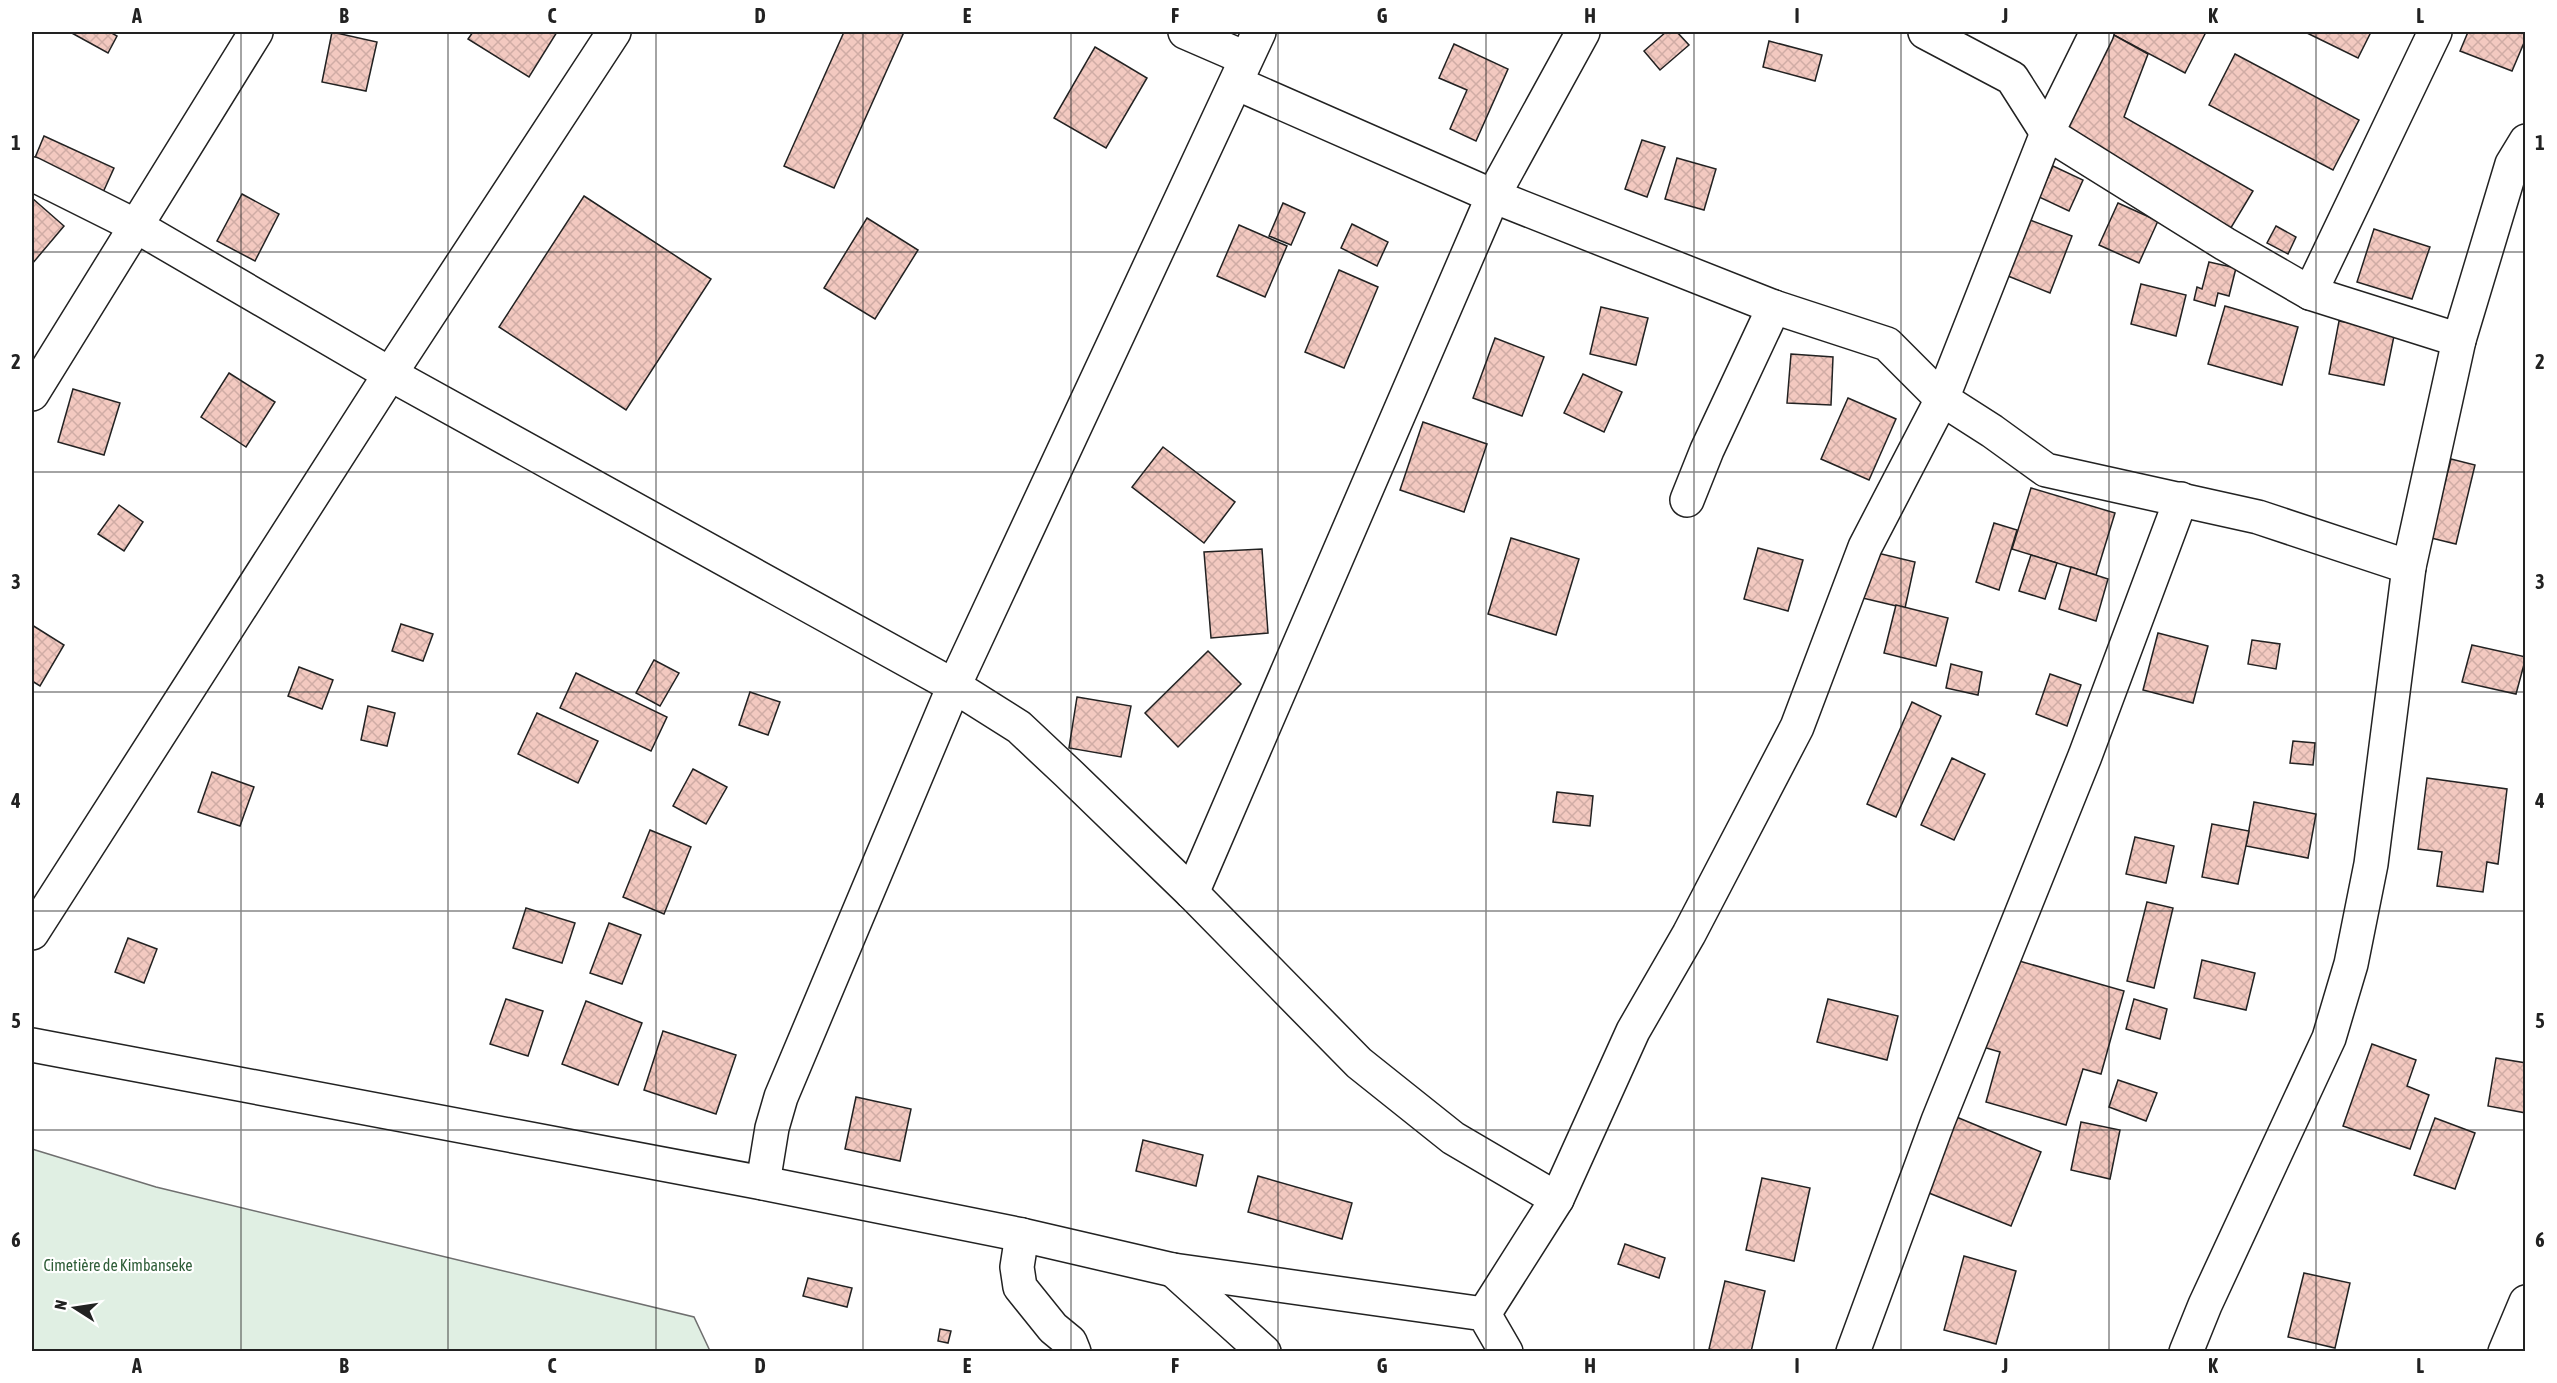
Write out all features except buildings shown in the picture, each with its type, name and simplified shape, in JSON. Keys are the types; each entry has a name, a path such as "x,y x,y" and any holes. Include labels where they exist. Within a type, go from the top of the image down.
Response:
{"street":[{"path":"32,394 256,32"},
{"path":"32,933 390,374 614,32"},
{"path":"1185,32 1247,58 1493,196 1774,307 1887,344 1942,399 1992,430 2046,470 2258,517 2409,567"},
{"path":"1192,892 1493,196 1583,32"},
{"path":"1925,32 2012,78 2047,133 2225,244 2310,293 2459,340"},
{"path":"1484,1314 1557,1199 1633,1031 1689,934 1797,727 1865,547 1942,399 2047,133 2097,32"},
{"path":"2310,293 2435,32"},
{"path":"763,1183 772,1128 781,1097 954,686 1247,58"},
{"path":"2186,1352 2205,1305 2330,1038 2351,964 2371,864 2409,567 2459,340 2512,164 2526,141"},
{"path":"32,174 136,226 390,374 954,686 1018,727 1192,892 1359,1063 1453,1138 1557,1199"},
{"path":"1688,500 1707,450 1774,307"},
{"path":"1853,1352 1938,1121 2085,756 2181,499"},
{"path":"32,1045 763,1183 1022,1235 1173,1270 1484,1314"},
{"path":"1022,1235 1017,1267 1020,1287 1053,1328 1070,1342 1074,1352"},
{"path":"1173,1270 1264,1352"},
{"path":"2505,1352 2526,1302"},
{"path":"1484,1314 1506,1352"}],"green space":[{"name":"Cimetière de Kimbanseke","path":"32,1149 156,1187 694,1317 710,1351 32,1351"}]}
